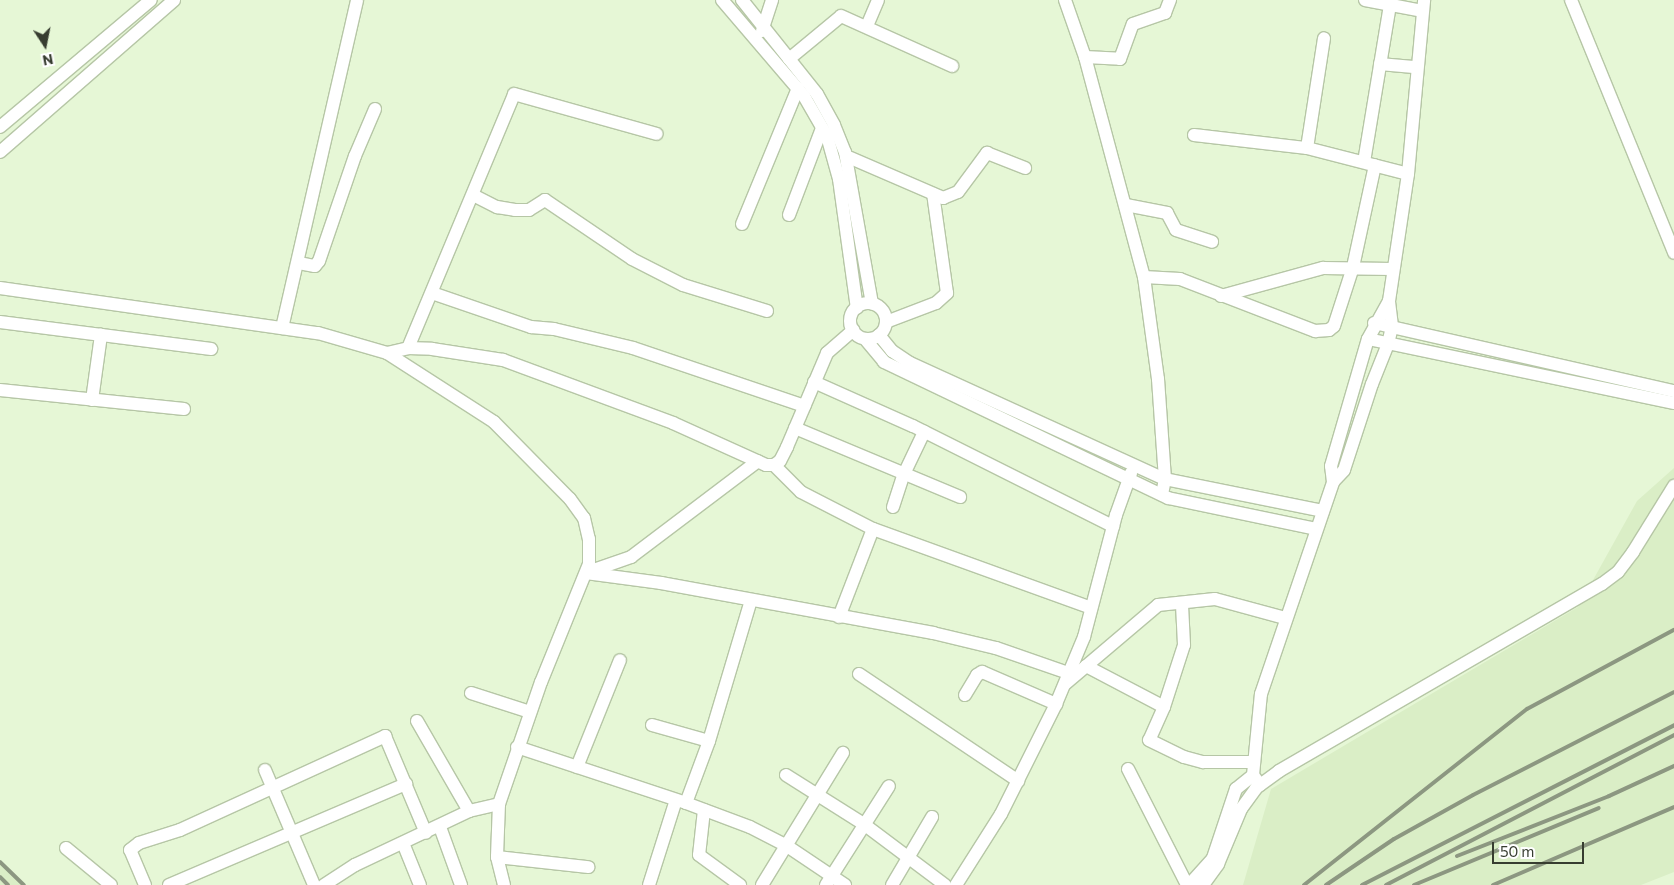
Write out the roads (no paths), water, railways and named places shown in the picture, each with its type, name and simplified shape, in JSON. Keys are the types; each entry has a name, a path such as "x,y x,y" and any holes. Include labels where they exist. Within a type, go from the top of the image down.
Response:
{"street":[{"path":"0,127 151,0"},
{"path":"0,152 174,0"},
{"path":"282,328 299,262 357,0"},
{"path":"722,0 798,88 822,128 839,179 857,308"},
{"path":"742,0 817,94 834,124 846,156 872,304 884,312 886,322 879,335 864,339"},
{"path":"760,42 763,26 772,0"},
{"path":"868,26 878,0"},
{"path":"1065,0 1085,57 1144,277 1154,331 1164,479 1162,494"},
{"path":"1085,57 1120,59 1133,24 1165,13 1170,0"},
{"path":"1203,885 1218,864 1256,777 1261,694 1316,529 1333,482 1344,470 1372,384 1388,344 1392,326 1389,301 1392,269 1408,174 1416,67 1423,6 1390,5 1365,0"},
{"path":"1571,0 1674,252"},
{"path":"1144,277 1172,276 1221,296 1323,332 1334,326 1354,266 1370,163 1380,64 1390,5"},
{"path":"789,59 842,16 868,26 952,66"},
{"path":"1307,148 1324,38"},
{"path":"1380,64 1416,67"},
{"path":"742,224 798,88"},
{"path":"408,348 514,94 657,134"},
{"path":"299,262 314,266 319,261 355,156 375,109"},
{"path":"789,215 822,128"},
{"path":"1194,134 1307,148 1408,174"},
{"path":"846,156 943,198 954,196 988,153 1026,168"},
{"path":"886,322 936,303 947,293 933,194"},
{"path":"472,195 497,207 515,210 529,210 545,200 632,258 683,285 768,311"},
{"path":"1126,206 1167,213 1176,230 1212,242"},
{"path":"1221,296 1323,268 1354,266 1392,269"},
{"path":"0,288 318,333 386,353 494,422 570,499 584,518 589,539 589,564 530,712 499,804 498,857 504,885"},
{"path":"432,293 531,327 554,329 633,348 804,406"},
{"path":"1333,482 1331,466 1368,340 1374,323 1389,301"},
{"path":"872,304 857,308 851,316 853,330 864,339 884,362 1128,480 1162,494 1203,506 1316,529"},
{"path":"0,322 211,349"},
{"path":"1374,323 1674,391"},
{"path":"774,465 780,461 827,353 853,330"},
{"path":"92,400 101,335"},
{"path":"879,335 892,351 910,363 1164,479 1323,510"},
{"path":"1368,340 1674,403"},
{"path":"386,353 408,348 504,360 673,423 758,461 774,465 801,492 873,529 1091,608"},
{"path":"814,382 924,432 1113,526"},
{"path":"0,390 184,409"},
{"path":"795,428 960,497"},
{"path":"893,507 904,474 924,432"},
{"path":"586,573 631,557 758,461"},
{"path":"956,885 1018,781 1056,704 1084,637 1113,526 1134,466"},
{"path":"1128,769 1188,885 1214,858 1236,789 1602,584 1618,572 1633,552 1674,486"},
{"path":"839,616 873,529"},
{"path":"586,573 839,616 996,648 1068,673"},
{"path":"1063,686 1154,607 1182,605 1215,599 1285,618"},
{"path":"649,885 681,801 709,741 751,600"},
{"path":"1182,605 1184,645 1164,707 1149,736 1152,743 1203,762 1256,777"},
{"path":"577,767 620,660"},
{"path":"1086,666 1164,707"},
{"path":"965,695 977,675 982,672 1056,704"},
{"path":"859,674 1018,781"},
{"path":"471,693 530,712"},
{"path":"417,721 469,811"},
{"path":"652,725 709,741"},
{"path":"145,885 130,850 134,846 180,830 385,736 426,833"},
{"path":"517,747 704,810 787,846 829,880 845,885"},
{"path":"762,885 844,753"},
{"path":"266,770 314,885"},
{"path":"786,775 864,825 945,885"},
{"path":"169,885 406,784"},
{"path":"829,880 890,786"},
{"path":"324,885 355,865 440,827 469,811 499,804"},
{"path":"704,810 699,856 722,880 740,885"},
{"path":"892,885 932,817"},
{"path":"440,827 461,885"},
{"path":"403,843 420,885"},
{"path":"66,848 111,885"},
{"path":"498,857 588,867"}],"railway":[{"path":"1304,885 1527,709 1674,630"},
{"path":"1326,885 1394,839 1473,795 1674,692"},
{"path":"1362,885 1674,725"},
{"path":"1386,885 1674,735"},
{"path":"1457,856 1609,796 1674,766"},
{"path":"1493,885 1674,807"},
{"path":"1414,885 1599,808"},
{"path":"0,862 24,885"},
{"path":"0,877 8,885"}]}
